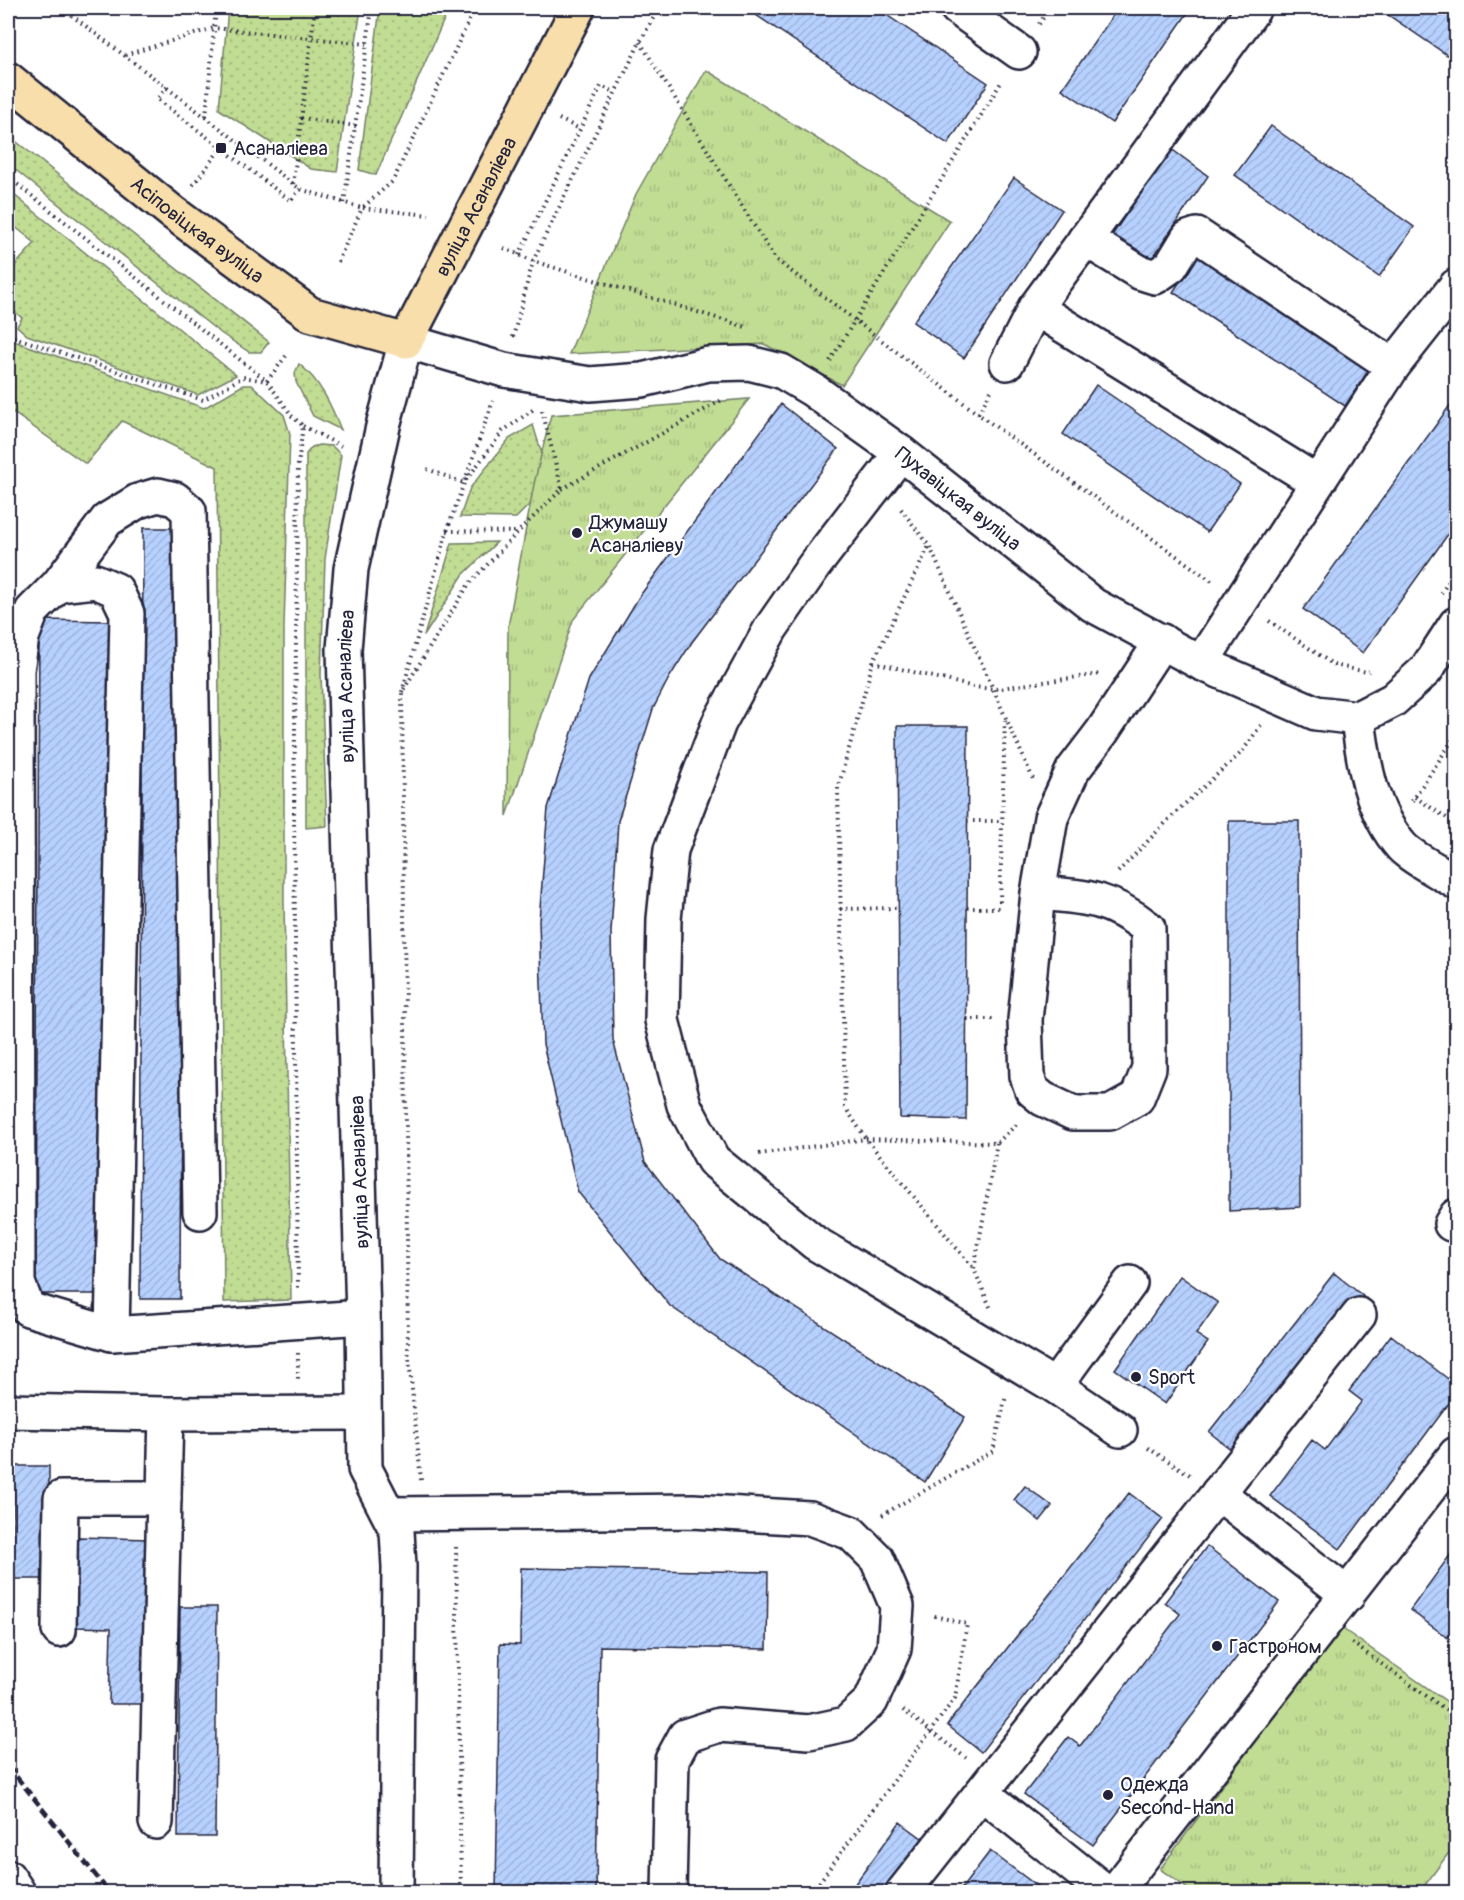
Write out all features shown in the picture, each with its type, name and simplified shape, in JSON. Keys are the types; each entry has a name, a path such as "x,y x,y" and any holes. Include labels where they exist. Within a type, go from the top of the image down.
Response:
{"main road":[{"name":"вуліца Асаналіева","path":"406,341 578,8"},
{"name":"Асіповіцкая вуліца","path":"8,79 172,212 310,314 406,341"}],"street":[{"path":"957,8 1019,52"},
{"path":"1007,363 1035,308 1253,10"},
{"path":"1085,239 1139,272 1155,277 1172,266 1188,238 1197,235 1393,366"},
{"path":"1201,663 1393,366 1456,286"},
{"path":"1035,308 1317,482"},
{"name":"Пухавіцкая вуліца","path":"406,341 504,370 590,384 642,380 708,364 749,363 781,371 813,390 901,453 1153,654 1201,663 1316,713 1358,717"},
{"name":"вуліца Асаналіева","path":"396,1893 399,1567 397,1531 365,1469 363,1317 344,649 351,569 384,422 406,341"},
{"path":"901,453 814,566 771,628 719,723 671,850 664,919 662,1020 684,1105 713,1160 815,1243 1055,1386 1120,1430"},
{"path":"200,1212 189,511 175,499 158,495 138,501 107,520 58,585 32,611 22,637 17,670 18,1283 28,1309 112,1334 363,1317"},
{"path":"58,585 95,581 116,590 127,613 112,1334"},
{"path":"1449,626 1426,670 1393,700 1358,717 1361,746 1381,817 1403,848 1456,882"},
{"path":"1038,893 1094,898 1127,912 1148,928 1149,1068 1137,1098 1110,1113 1073,1113 1043,1099 1032,1090 1027,1076 1025,1020 1038,893 1051,818 1073,770 1102,732 1153,654"},
{"path":"1055,1386 1130,1283"},
{"path":"903,1893 1359,1315"},
{"path":"8,1411 364,1413"},
{"path":"156,1822 166,1413"},
{"path":"1115,1893 1456,1454"},
{"path":"1218,1493 1348,1595"},
{"path":"59,1630 61,1498 164,1498"},
{"path":"389,1514 693,1512 810,1518 851,1533 877,1559 897,1606 894,1649 871,1701 846,1724 808,1732 719,1725 685,1736 672,1760 669,1893"},
{"path":"988,1786 1106,1893"},
{"path":"8,1877 18,1893"}],"path":[{"path":"62,8 300,189 362,208 429,215"},
{"path":"206,117 216,8"},
{"path":"293,184 315,8"},
{"path":"344,203 372,8"},
{"path":"338,262 362,208 393,182 475,8"},
{"path":"512,338 533,261 640,42 660,8"},
{"path":"826,367 1019,52 1050,8"},
{"path":"125,55 213,28 367,44"},
{"path":"640,42 775,259 978,414 1240,602 1334,665 1367,672 1376,669"},
{"path":"519,255 602,86 615,92"},
{"path":"166,87 157,99 221,148 291,201 300,189"},
{"path":"301,118 356,126"},
{"path":"172,212 221,148"},
{"path":"8,177 267,381 292,416 303,426 341,446"},
{"path":"504,248 533,261 755,330"},
{"path":"8,335 202,400 243,377 267,381"},
{"path":"267,381 286,356"},
{"path":"978,414 1007,363"},
{"path":"461,1893 440,1513 408,1349 402,692 447,531 496,394"},
{"path":"402,692 469,584 562,489 727,398"},
{"path":"464,483 503,431 541,404 562,489"},
{"path":"298,1412 294,804 298,465 303,426"},
{"path":"427,469 464,483"},
{"path":"879,481 929,546 1051,818"},
{"path":"447,531 518,532"},
{"path":"929,546 873,662 838,788 844,1107 866,1139 974,1269"},
{"path":"1449,626 1456,571"},
{"path":"873,662 994,689 1153,654"},
{"path":"1094,898 1176,812 1242,752 1281,698"},
{"path":"1000,919 1005,716"},
{"path":"1391,831 1456,735"},
{"path":"1414,797 1456,824"},
{"path":"967,821 1002,821"},
{"path":"840,909 898,908"},
{"path":"967,908 1000,908"},
{"path":"967,1019 998,1019"},
{"path":"713,1160 866,1139 997,1143 1043,1099"},
{"path":"1120,1430 1218,1493"},
{"path":"812,1893 955,1698 967,1624 897,1606"},
{"path":"1326,1624 1456,1718"},
{"path":"876,1690 931,1731 988,1786"}],"green space":[{"path":"228,8 361,8 337,172 311,169 219,109"},
{"path":"380,8 449,8 376,175 359,170"},
{"path":"706,70 950,221 842,385 764,344 569,354 636,194"},
{"path":"8,135 269,342 261,352 249,352 219,332 8,164"},
{"path":"8,190 236,375 198,395 27,335 17,326 22,318 8,306 8,273 35,243 8,221"},
{"path":"11,340 204,408 243,385 252,385 284,415 290,434 284,626 284,903 291,1300 224,1302 217,467 122,421 86,464 8,409 8,342"},
{"path":"299,364 319,386 341,430 313,416 296,382 295,373"},
{"path":"749,399 573,620 507,816 508,627 534,484 551,415"},
{"path":"533,425 551,483 516,518 460,517 470,488 509,439"},
{"path":"332,446 341,455 325,559 321,675 327,826 306,828 306,454 312,447"},
{"path":"497,542 463,575 424,636 452,543"},
{"path":"1340,1627 1456,1708 1456,1843 1420,1892 1192,1892 1160,1869"}],"building":[{"path":"752,8 876,8 988,83 948,144 750,11"},
{"path":"1118,8 1191,8 1112,123 1062,89"},
{"path":"1378,8 1456,8 1456,61"},
{"path":"1271,126 1414,227 1379,277 1235,175"},
{"path":"1170,148 1208,176 1147,266 1107,243"},
{"path":"1014,178 1062,210 964,358 913,322"},
{"path":"1198,254 1370,368 1345,406 1173,292"},
{"path":"1096,385 1240,484 1207,532 1063,434"},
{"path":"1456,397 1456,523 1363,653 1303,609"},
{"path":"781,404 838,449 692,642 653,709 618,821 611,932 613,1040 645,1162 720,1259 965,1417 925,1482 670,1306 578,1192 543,1044 539,921 548,808 589,679 639,597"},
{"path":"143,528 183,528 180,1299 140,1299"},
{"path":"39,620 112,621 109,1294 36,1294"},
{"path":"897,726 968,726 966,1120 900,1118"},
{"path":"1229,821 1299,821 1300,1207 1229,1211"},
{"path":"8,888 9,1370 8,1370"},
{"path":"1334,1273 1363,1296 1238,1455 1209,1432"},
{"path":"1180,1276 1218,1303 1196,1334 1208,1342 1165,1404 1115,1369"},
{"path":"1391,1335 1456,1385 1456,1394 1340,1549 1270,1496 1312,1440 1325,1450 1362,1401 1349,1391"},
{"path":"13,1466 49,1466 49,1579 13,1579"},
{"path":"1025,1486 1052,1506 1040,1521 1014,1500"},
{"path":"1129,1493 1163,1519 981,1752 947,1725"},
{"path":"78,1537 149,1539 145,1704 109,1704 111,1628 76,1627"},
{"path":"1207,1546 1279,1602 1093,1845 1024,1794 1068,1737 1080,1746 1180,1614 1165,1602"},
{"path":"1456,1547 1456,1626 1448,1638 1410,1610"},
{"path":"521,1568 768,1572 767,1649 600,1646 596,1892 496,1892 500,1644 520,1645"},
{"path":"180,1607 217,1607 215,1837 178,1837"},
{"path":"900,1822 923,1839 884,1892 849,1892"},
{"path":"990,1851 1045,1892 959,1892"}],"railway":[{"path":"8,1766 109,1892"}],"place":[{"name":"Асаналіева","path":"221,148"},
{"name":"Джумашу Асаналіеву","path":"577,533"},
{"name":"Sport","path":"1136,1377"},
{"name":"Гастроном","path":"1217,1646"},
{"name":"Одежда Second-Hand","path":"1108,1795"}]}
